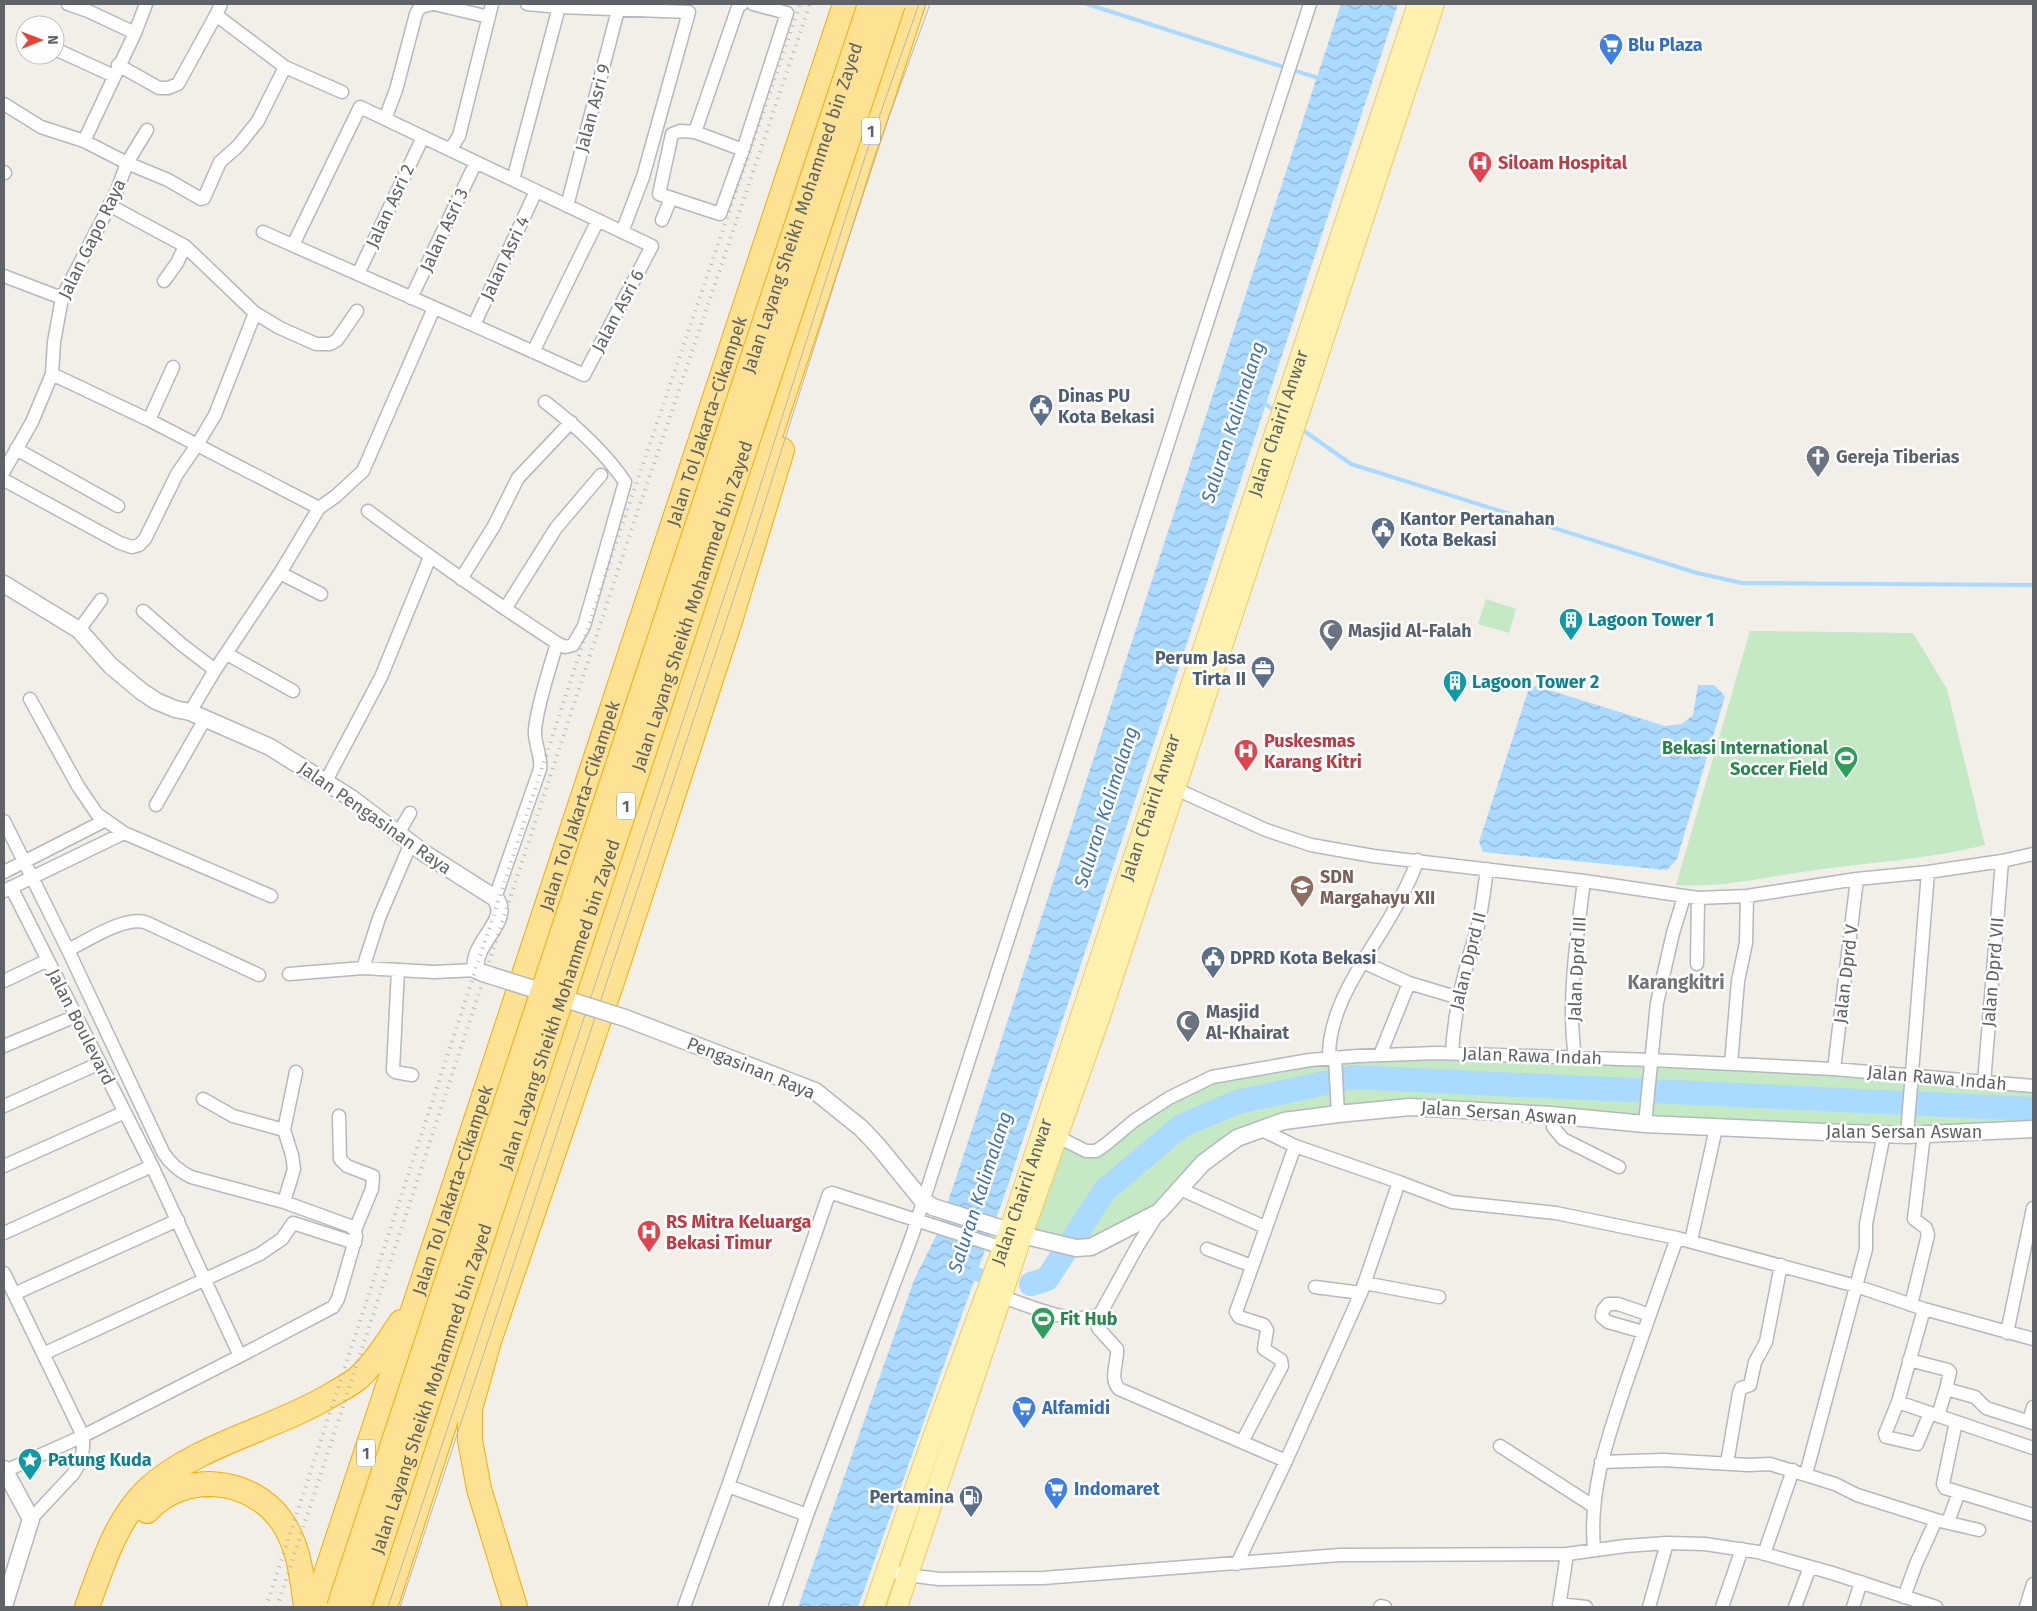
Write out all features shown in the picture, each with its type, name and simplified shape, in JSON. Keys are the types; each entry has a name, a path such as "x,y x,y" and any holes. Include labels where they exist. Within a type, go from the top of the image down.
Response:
{"highway":[{"name":"Jalan Tol Jakarta–Cikampek","path":"315,1607 845,4"},
{"name":"Jalan Layang Sheikh Mohammed bin Zayed","path":"338,1607 870,4"},
{"name":"Jalan Layang Sheikh Mohammed bin Zayed","path":"359,1607 893,4"},
{"name":"1","path":"385,1607 524,1178 913,4"},
{"path":"515,1607 479,1490 469,1425 473,1394 492,1332 614,976 730,621 819,330 829,280 829,258"},
{"path":"87,1607 120,1526 148,1490 190,1461 219,1446 290,1418 357,1379 392,1336 417,1299"},
{"path":"101,1607 121,1548 134,1526 154,1504 170,1493 195,1485 218,1484 244,1489 257,1497 281,1520 299,1560 306,1607"}],"main road":[{"name":"Jalan Chairil Anwar","path":"1356,216 1418,4"},
{"name":"Jalan Chairil Anwar","path":"874,1607 932,1440 1011,1240 1090,1016 1240,570 1356,216 1434,4"},
{"name":"Jalan Chairil Anwar","path":"897,1607 1002,1297 1011,1240 1058,1138 1090,1016"}],"street":[{"path":"68,4 88,11 135,33"},
{"path":"84,141 135,33 146,4"},
{"path":"385,119 396,90 416,14 420,7 433,4 488,17"},
{"path":"448,149 459,136 492,4"},
{"path":"293,245 360,107 622,232 643,177 689,12 559,8 527,4"},
{"path":"695,132 738,7 742,4"},
{"path":"743,150 695,132 680,130 672,134 659,194 720,214 743,150 788,8 753,4"},
{"path":"775,1607 807,1515 917,1220 928,1204 1310,4"},
{"path":"513,180 559,8"},
{"path":"65,53 160,88 168,88 178,84 218,10 285,67 342,92"},
{"name":"Jalan Asri 9","path":"567,206 618,10"},
{"path":"146,130 128,163 168,180 198,199 204,198 220,162 238,146 258,121 285,67"},
{"name":"Jalan Gapo Raya","path":"4,104 41,127 84,141 128,163 62,298 54,342 52,374 32,422 4,472"},
{"name":"Jalan Asri 2","path":"358,274 423,137"},
{"name":"Jalan Asri 3","path":"411,298 476,162"},
{"name":"Jalan Asri 4","path":"474,326 536,192"},
{"path":"662,220 671,198"},
{"path":"109,205 186,246 255,313 280,328 321,345 330,344 336,340 357,311"},
{"path":"264,232 533,352 598,220"},
{"name":"Jalan Asri 6","path":"533,352 584,375 652,246 622,232"},
{"path":"164,281 186,246"},
{"path":"4,276 62,298"},
{"path":"190,712 215,670 280,573 319,508 336,496 363,470 434,308"},
{"path":"4,480 120,543 134,547 146,539 177,474 215,415 255,313"},
{"path":"149,420 173,367"},
{"path":"52,374 149,420 319,508"},
{"path":"368,511 505,609 565,647 573,645 584,626 625,482 612,464 570,422 544,402"},
{"path":"461,578 494,526 518,478 570,422"},
{"path":"16,449 118,506"},
{"path":"505,609 556,528 602,475"},
{"path":"326,782 381,677 430,557"},
{"path":"280,573 321,594"},
{"name":"Jalan Pengasinan Raya","path":"4,584 79,630 110,665 156,701 174,709 190,712 270,747 368,809 405,838 496,898"},
{"path":"79,630 102,600"},
{"path":"143,611 215,670"},
{"path":"289,974 362,968 434,972 480,972 477,954 500,916 500,905 496,898 540,769 535,728 557,642"},
{"path":"227,654 293,691"},
{"path":"30,699 78,786 98,814 124,833 271,896"},
{"path":"156,805 206,719"},
{"path":"1168,786 1266,830 1311,846 1348,853 1584,881 1684,897 1748,896 1857,879 1928,872 2002,861 2033,854"},
{"path":"362,968 405,838 410,813"},
{"path":"4,872 106,820"},
{"path":"4,821 170,1162 191,1177 284,1202 342,1223 355,1237"},
{"path":"7,889 124,833"},
{"path":"1337,1108 1333,1061 1328,1046 1342,1000 1352,979 1410,880 1418,860"},
{"name":"Jalan Dprd VII","path":"1984,1083 2002,861"},
{"name":"Jalan Dprd II","path":"1452,1053 1455,1014 1480,914 1487,869"},
{"path":"1907,1135 1928,872"},
{"name":"Jalan Dprd V","path":"1834,1069 1857,879"},
{"name":"Jalan Dprd III","path":"1575,1057 1573,1004 1576,950 1584,881"},
{"name":"Jalan Boulevard","path":"7,889 48,960 152,1166 206,1279 240,1356"},
{"path":"1731,1064 1738,981 1746,943 1748,896"},
{"path":"1645,1124 1657,1003 1673,933 1684,897"},
{"path":"1697,964 1698,898"},
{"path":"68,950 120,925 137,920 204,948 259,975"},
{"path":"4,980 48,960"},
{"path":"1363,962 1410,983 1459,998"},
{"path":"398,970 393,1070 412,1075"},
{"name":"Pengasinan Raya","path":"480,972 625,1018 815,1091 866,1134 928,1204"},
{"path":"1380,1055 1410,983"},
{"path":"4,1046 76,1016"},
{"name":"Jalan Rawa Indah","path":"1058,1138 1086,1151 1096,1151 1105,1146 1135,1120 1169,1098 1212,1077 1380,1055 1452,1053 1651,1060 1834,1069 2033,1086"},
{"path":"4,1106 100,1063"},
{"path":"284,1202 294,1169 284,1130 296,1072"},
{"path":"203,1099 233,1116 284,1130"},
{"name":"Jalan Sersan Aswan","path":"1011,1240 1091,1248 1159,1212 1203,1164 1237,1138 1284,1121 1337,1108 1410,1107 1551,1115 1645,1124 1907,1135 2033,1129"},
{"path":"4,1166 124,1112"},
{"path":"1551,1115 1553,1127 1563,1140 1619,1167"},
{"path":"31,1520 4,1470 83,1436 333,1307 338,1299 355,1237 372,1188 373,1176 347,1166 340,1159 340,1116"},
{"path":"1691,1241 1716,1128"},
{"path":"1262,1130 1295,1146 1452,1202 1556,1213 1691,1241 1856,1286 1924,1309 2033,1339"},
{"path":"1806,1474 1866,1249 1866,1224 1884,1134"},
{"path":"1911,1305 1928,1235 1926,1228 1914,1219 1924,1134"},
{"path":"1242,1442 1282,1366 1280,1360 1264,1349 1266,1330 1264,1325 1239,1317 1236,1314 1295,1146"},
{"path":"4,1233 152,1166"},
{"path":"1238,1564 1363,1288 1399,1182"},
{"path":"1180,1189 1265,1227"},
{"path":"684,1607 728,1486 827,1195 832,1193 935,1226 1011,1240"},
{"path":"928,1204 1011,1240"},
{"path":"2007,1332 2033,1208"},
{"path":"1159,1212 1137,1247 1097,1322 1098,1328 1117,1349 1114,1377 1116,1386 1286,1461"},
{"path":"14,1294 178,1220"},
{"path":"43,1354 260,1254 282,1239 293,1223 355,1237"},
{"path":"1116,1235 1137,1247"},
{"path":"1594,1549 1593,1506 1601,1462 1643,1332 1677,1238"},
{"path":"1207,1249 1252,1266"},
{"path":"1727,1463 1739,1393 1742,1388 1750,1385 1755,1362 1766,1342 1781,1265"},
{"path":"4,1274 83,1436 84,1450 79,1466 73,1474 31,1520 4,1606"},
{"path":"1316,1287 1363,1288 1439,1297"},
{"path":"1002,1297 1070,1318 1090,1318 1100,1314"},
{"path":"1643,1332 1608,1322 1602,1317 1603,1310 1608,1304 1615,1303 1650,1315"},
{"path":"1909,1360 1950,1372 1946,1389 1934,1415 1917,1444 1888,1439 1886,1434 1898,1402 1909,1360 1924,1309"},
{"path":"1946,1389 1976,1397 1986,1408 2031,1422 2033,1407"},
{"path":"1898,1402 2033,1448"},
{"path":"1956,1422 1943,1484 1946,1488 2033,1515"},
{"path":"1500,1446 1593,1506"},
{"path":"1601,1462 1663,1460 1749,1465 1770,1464 1835,1484 1857,1495 1942,1521 1979,1530"},
{"path":"1764,1554 1793,1470"},
{"path":"728,1486 807,1515"},
{"path":"1904,1597 1916,1564 1960,1492"},
{"path":"887,1570 939,1580 1043,1578 1340,1555 1567,1554 1594,1549 1667,1543 1706,1544 1764,1554 1861,1582 1929,1606"},
{"path":"1649,1607 1667,1543"},
{"path":"1722,1607 1742,1549"},
{"path":"1567,1554 1559,1606 1586,1607"},
{"path":"1794,1607 1810,1567"},
{"path":"1853,1607 1861,1582"},
{"path":"2026,1607 2033,1584"}],"green space":[{"path":"1486,599 1516,609 1509,633 1478,624"},
{"path":"1750,631 1913,633 1947,689 1985,845 1922,857 1729,883 1676,885"},
{"path":"1452,1053 2033,1086 2033,1129 1946,1134 1410,1107 1262,1130 1180,1189 1091,1247 1022,1235 1058,1137 1089,1151 1169,1098 1247,1071"}],"water":[{"name":"Saluran Kalimalang","path":"1341,4 1398,4 1008,1185 858,1607 798,1607 914,1280 936,1236 956,1178"},
{"path":"1698,685 1714,685 1725,696 1677,859 1667,870 1483,852 1479,842 1529,688 1536,686 1665,726 1682,724 1693,715"}],"waterway":[{"path":"1087,4 1321,79"},
{"path":"1263,402 1275,411"},
{"path":"1300,428 1351,464 1697,573 1742,583 2033,585"},
{"path":"1031,1284 1047,1279 1105,1190 1181,1126 1237,1102 1353,1077 2033,1109"},
{"path":"976,1274 980,1275"}],"tram line":[{"path":"388,1607 743,540 865,157 919,4"},
{"path":"400,1607 753,540 875,155 930,4"}],"railway":[{"path":"266,1607 615,546 800,4"},
{"path":"277,1607 625,549 810,4"}],"place":[{"name":"Blu Plaza","path":"1611,66"},
{"name":"Siloam Hospital","path":"1480,184"},
{"name":"Dinas PU Kota Bekasi","path":"1041,427"},
{"name":"Gereja Tiberias","path":"1818,478"},
{"name":"Kantor Pertanahan Kota Bekasi","path":"1383,550"},
{"name":"Lagoon Tower 1","path":"1571,641"},
{"name":"Masjid Al-Falah","path":"1331,652"},
{"name":"Perum Jasa Tirta II","path":"1263,689"},
{"name":"Lagoon Tower 2","path":"1455,703"},
{"name":"Puskesmas Karang Kitri","path":"1246,772"},
{"name":"Bekasi International Soccer Field","path":"1846,779"},
{"name":"SDN Margahayu XII","path":"1302,908"},
{"name":"DPRD Kota Bekasi","path":"1213,979"},
{"name":"Masjid Al-Khairat","path":"1188,1043"},
{"name":"RS Mitra Keluarga Bekasi Timur","path":"649,1253"},
{"name":"Fit Hub","path":"1043,1340"},
{"name":"Alfamidi","path":"1024,1429"},
{"name":"Patung Kuda","path":"30,1481"},
{"name":"Indomaret","path":"1056,1510"},
{"name":"Pertamina","path":"971,1518"}],"district":[{"name":"Karangkitri","path":"1676,982"}]}
